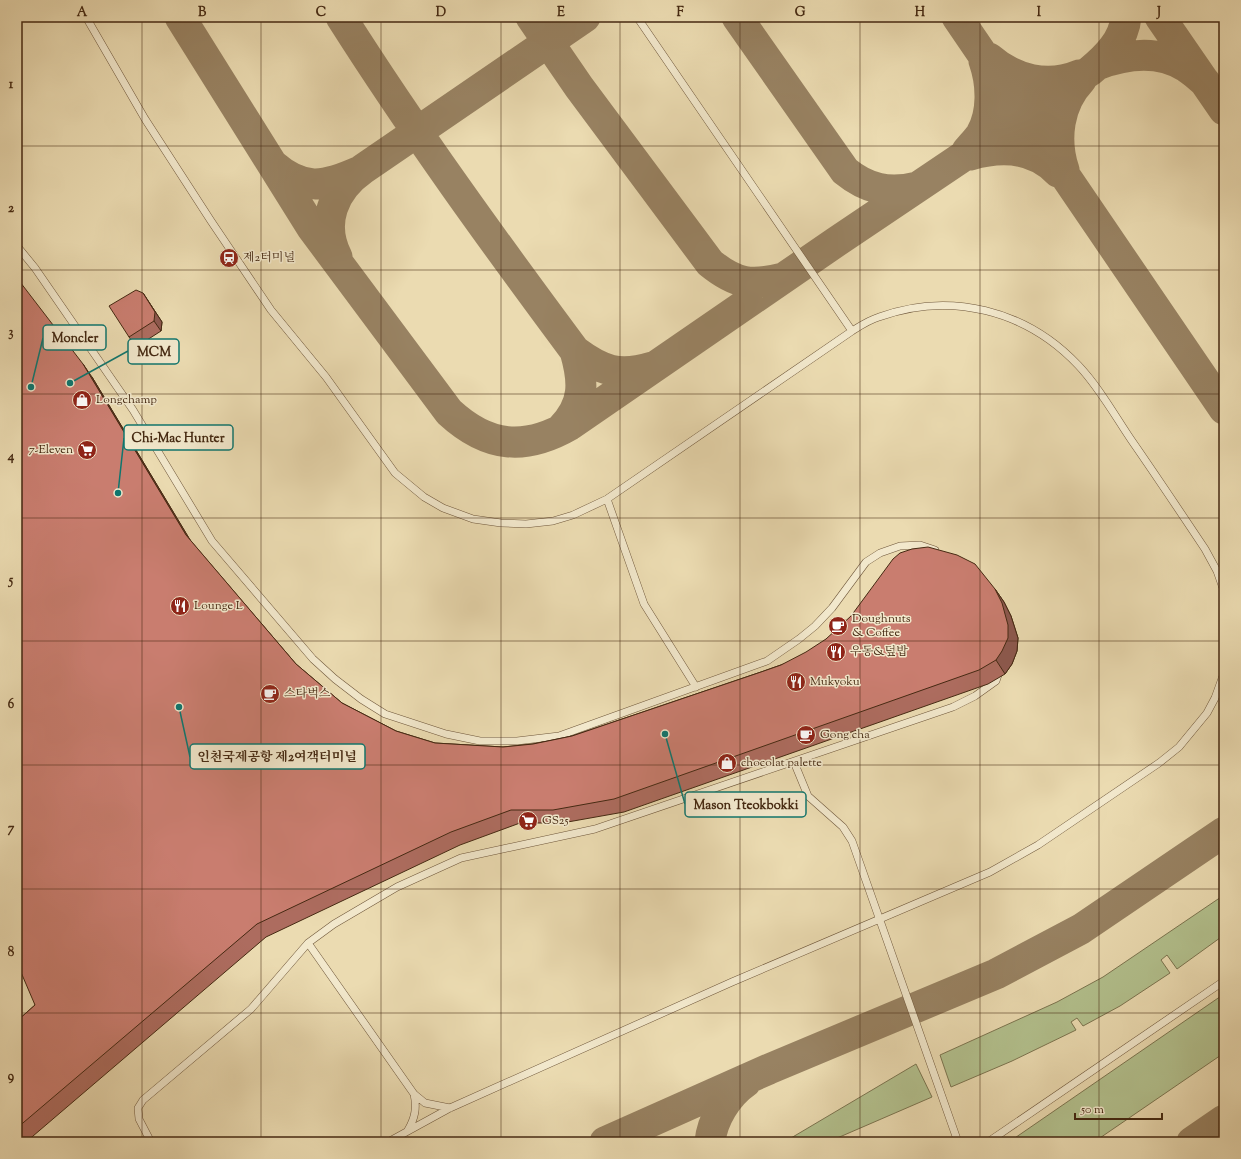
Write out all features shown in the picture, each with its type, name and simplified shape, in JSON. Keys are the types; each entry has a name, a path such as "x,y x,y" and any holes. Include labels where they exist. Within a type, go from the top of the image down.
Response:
{"lane":[{"path":"86,17 145,119 271,310 326,377 395,473 424,497 443,508 473,519 501,523 526,524 553,521 573,515 607,500 852,331 877,318 902,310 921,306 957,305 981,308 1007,316 1046,337 1079,366 1093,384 1206,549 1217,571 1224,591"},
{"path":"637,17 852,331"},
{"path":"17,246 35,268 133,410 212,541 313,659 335,679 361,699 385,714 446,734 480,741 517,741 559,736 768,661 799,639 832,608 866,562 880,553 900,546 920,545 942,552"},
{"path":"607,500 644,604 696,688"},
{"path":"151,1142 139,1119 138,1108 143,1100 251,1009 308,944 334,924 397,887 461,858 596,829 953,706 975,696 996,681 1002,661"},
{"path":"388,1142 450,1108 732,982 990,872 1038,845 1159,763 1179,747 1202,719 1215,698 1224,673"},
{"path":"794,762 808,796 843,827 852,841 958,1142"},
{"path":"308,944 420,1101 431,1106 450,1108"},
{"path":"988,1142 1224,981"},
{"path":"406,1131 415,1114 416,1106 414,1094"}],"green space":[{"path":"1224,895 1224,935 1177,969 1167,955 1161,960 1170,973 1120,1006 1083,1026 1077,1018 1071,1022 1076,1030 1012,1061 951,1087 940,1055 1057,1002 1103,977"},
{"path":"1224,994 1224,1053 1094,1142 1009,1142"},
{"path":"916,1064 932,1097 828,1142 788,1142 791,1138"}],"building":[{"path":"17,278 83,364 186,535 296,664 342,703 396,731 435,743 503,747 533,744 572,736 781,665 806,652 826,639 851,616 893,559 900,553 912,549 928,547 957,555 975,564 995,589 1002,603 1008,625 1008,638 996,660 979,670 614,799 553,810 511,810 451,832 257,924 17,1128 17,1021 35,1005 17,963"},
{"path":"136,290 143,293 155,312 154,321 129,337 109,306"}],"taxiway":[{"path":"180,17 312,228 449,412 478,433 493,439 507,442 522,442 538,439 570,425 836,242 1090,71 1103,60 1114,47 1122,33 1126,17"},
{"path":"341,17 455,186 575,351 594,363 620,372 630,372 652,367"},
{"path":"531,17 579,87 710,263 728,275 744,281 762,282 783,278"},
{"path":"337,257 332,244 330,232 332,208 337,197 353,177 585,17"},
{"path":"737,17 845,171 870,186 888,190 917,187"},
{"path":"957,17 1224,409"},
{"path":"1160,17 1224,110"},
{"path":"1097,65 1131,56 1154,56 1176,62 1194,72 1205,82"},
{"path":"989,58 1009,72 1032,80 1055,81 1079,75"},
{"path":"967,151 981,134 988,117 990,89 984,61"},
{"path":"1064,170 1059,147 1060,123 1067,100 1081,80"},
{"path":"970,155 993,150 1028,153 1049,164 1058,172"},
{"path":"273,165 294,179 304,183 314,184 335,181 358,172"},
{"path":"562,428 570,419 579,401 581,383 575,351"},
{"path":"605,1142 769,1069 996,974 1081,929 1224,832"},
{"path":"710,1142 717,1117 727,1101 739,1087 746,1082"},
{"path":"1192,1142 1224,1120"}],"place":[{"name":"제2터미널","path":"229,258"},
{"name":"MCM","path":"70,383"},
{"name":"Moncler","path":"31,387"},
{"name":"Longchamp","path":"82,400"},
{"name":"7-Eleven","path":"87,450"},
{"name":"Chi-Mac Hunter","path":"118,493"},
{"name":"Lounge L","path":"180,606"},
{"name":"Doughnuts & Coffee","path":"838,626"},
{"name":"우동&덮밥","path":"836,652"},
{"name":"Mukyoku","path":"796,682"},
{"name":"스타벅스","path":"270,694"},
{"name":"인천국제공항 제2여객터미널","path":"179,707"},
{"name":"Mason Tteokbokki","path":"665,734"},
{"name":"Gong cha","path":"806,735"},
{"name":"chocolat palette","path":"727,763"},
{"name":"GS25","path":"528,821"}]}
